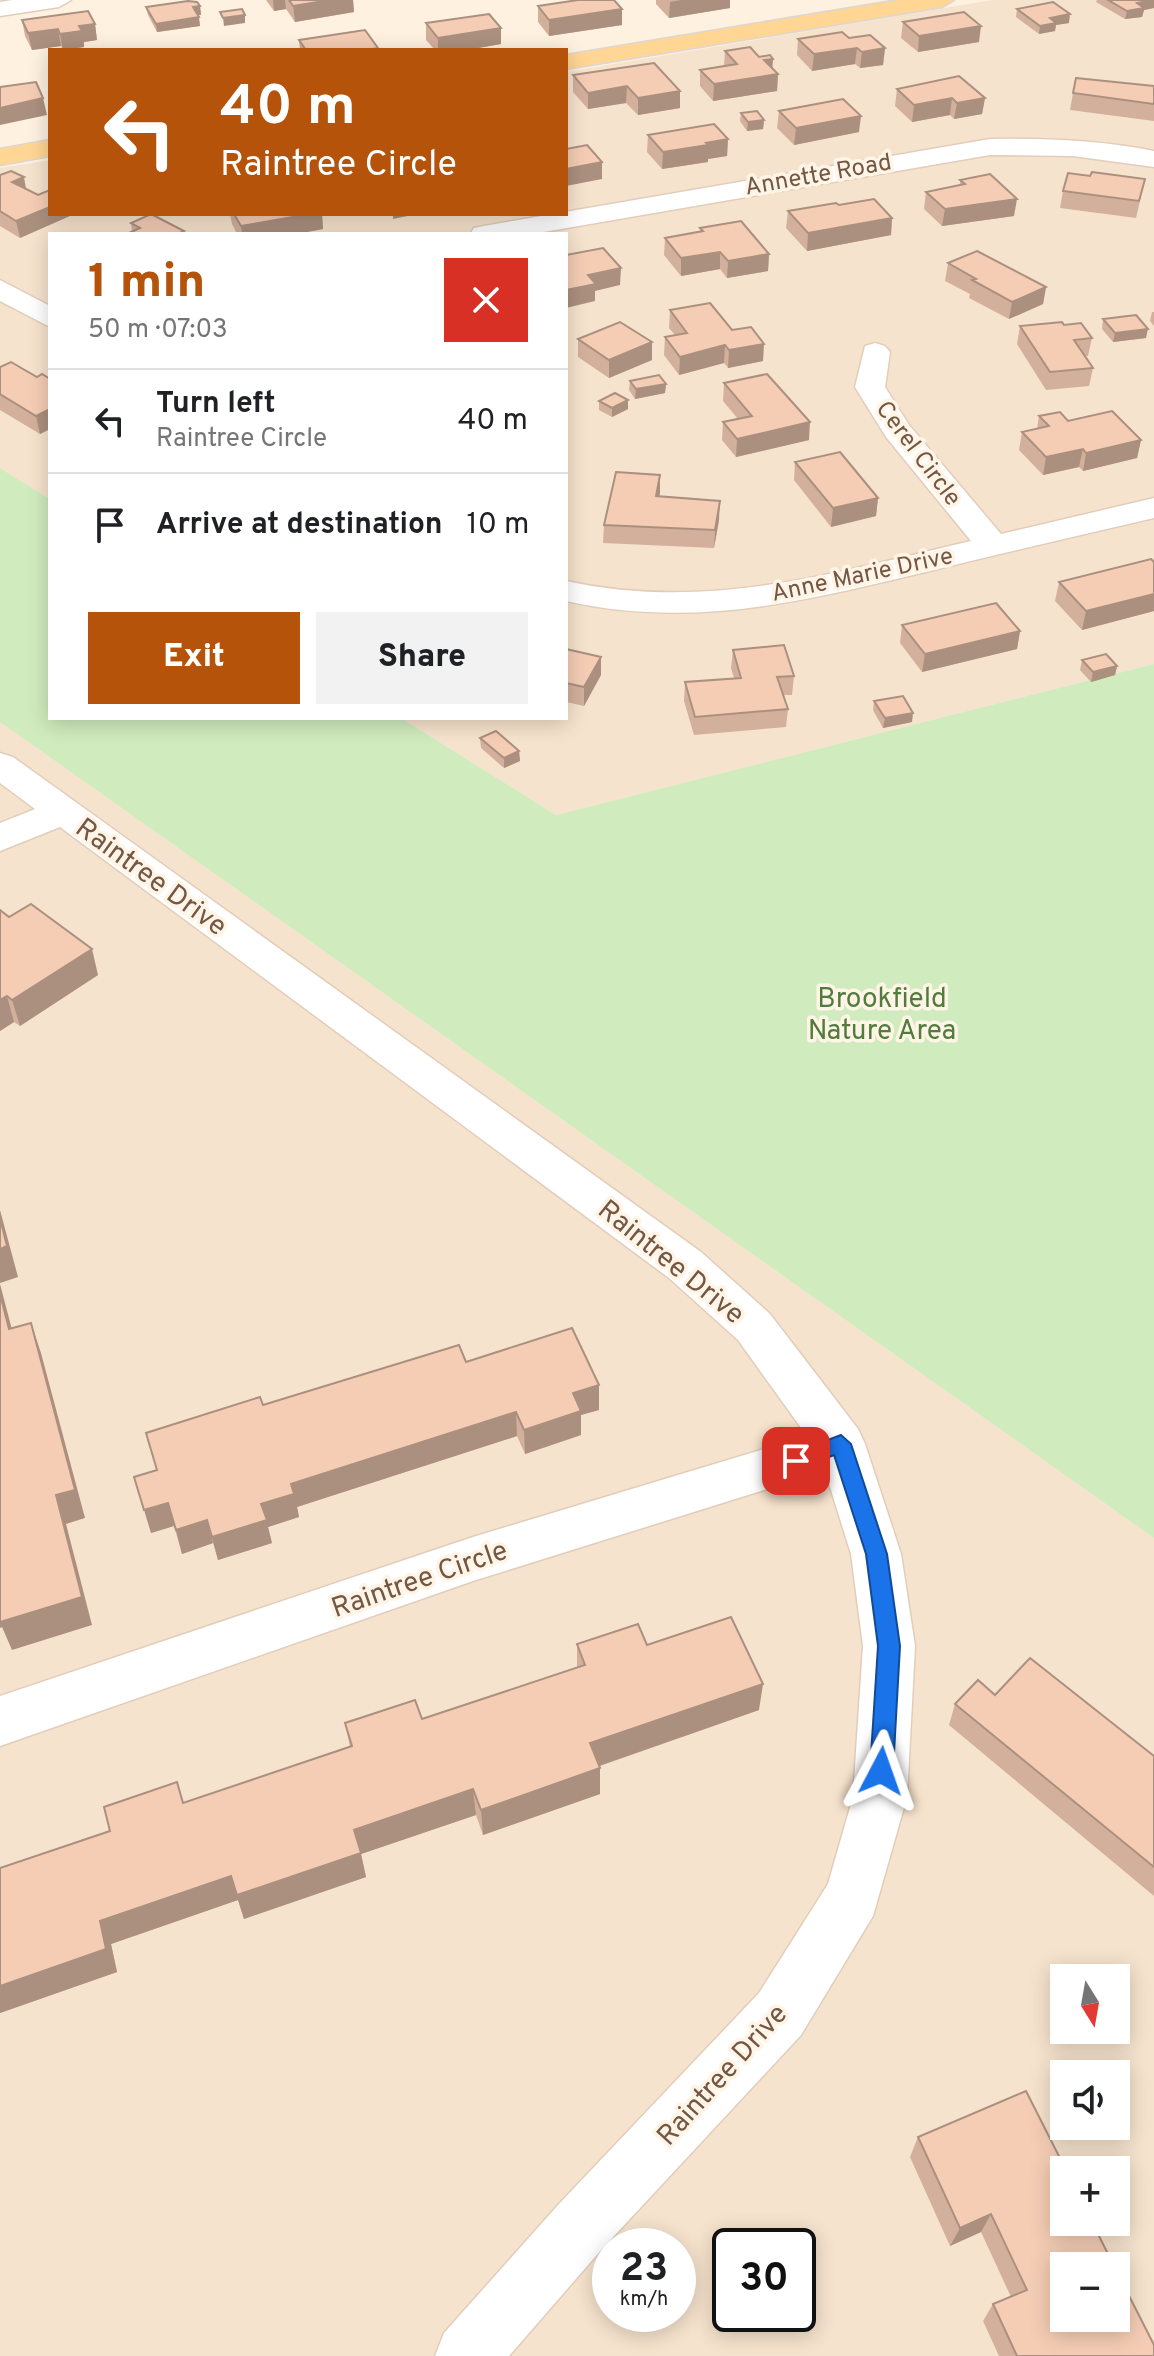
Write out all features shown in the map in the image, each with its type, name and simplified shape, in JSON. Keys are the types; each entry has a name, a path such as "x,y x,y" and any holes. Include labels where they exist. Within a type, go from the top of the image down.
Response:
{"main road":[{"path":"568,62 942,0"},
{"path":"0,157 48,148"}],"street":[{"path":"0,9 59,0"},
{"name":"Annette Road","path":"496,232 990,147 1046,145 1115,150 1154,159"},
{"path":"0,289 48,317"},
{"name":"Cerel Circle","path":"875,352 870,387 897,430 993,546"},
{"name":"Anne Marie Drive","path":"568,592 600,601 715,603 816,587 1154,508"},
{"name":"Raintree Drive","path":"0,765 685,1265 754,1327 841,1444 876,1554 889,1646 880,1797 853,1896 780,2014 580,2227 467,2356"},
{"path":"0,838 63,811"},
{"name":"Raintree Circle","path":"0,1721 473,1559 796,1461 841,1444"}],"shaded area":[{"path":"992,0 1154,0 1154,664 556,815 404,720 568,720 568,232 48,232 48,498 0,468 0,168 48,160 48,216 568,216 568,72"},
{"path":"0,722 1154,1538 1154,2356 0,2356"}],"green space":[{"name":"Brookfield Nature Area","path":"0,468 48,498 48,720 404,720 556,815 1154,664 1154,1538 0,722"}],"building":[{"path":"289,0 330,0 293,6"},
{"path":"578,0 614,0 622,9 549,20 538,6"},
{"path":"1108,0 1154,0 1137,3 1144,8 1127,11"},
{"path":"197,2 200,6 193,7 199,17 156,24 146,7"},
{"path":"1053,2 1070,14 1050,18 1056,23 1040,26 1017,9"},
{"path":"242,9 245,15 223,18 220,12"},
{"path":"88,11 95,24 79,26 82,31 60,34 58,29 28,33 22,20"},
{"path":"964,12 981,26 919,36 903,22"},
{"path":"489,14 501,28 438,38 426,23"},
{"path":"365,30 378,48 305,48 299,40"},
{"path":"842,32 849,38 870,35 885,48 814,54 798,39"},
{"path":"750,47 759,57 770,55 773,59 764,60 778,74 714,84 700,70 737,64 725,51"},
{"path":"654,63 680,91 638,98 627,86 588,93 573,75"},
{"path":"959,76 985,98 957,103 952,98 914,105 897,89"},
{"path":"1076,78 1154,86 1154,104 1073,93"},
{"path":"36,82 43,98 0,108 0,87"},
{"path":"843,99 861,116 796,128 779,111"},
{"path":"757,111 764,120 748,122 741,113"},
{"path":"714,124 728,139 663,152 648,135"},
{"path":"587,145 602,162 568,169 568,149"},
{"path":"11,171 24,177 12,182 38,195 48,191 48,208 16,221 0,211 0,175"},
{"path":"1092,172 1145,179 1139,201 1063,191 1068,173 1090,176"},
{"path":"990,174 1017,199 945,209 926,192 965,184 960,180"},
{"path":"874,199 892,218 808,233 788,211 836,203"},
{"path":"155,216 184,231 131,232 140,228 131,223"},
{"path":"235,216 298,216 241,226"},
{"path":"741,221 769,254 728,261 720,252 681,258 665,238 703,231 700,228"},
{"path":"603,248 621,268 588,275 596,284 568,290 568,255"},
{"path":"977,251 1046,287 1012,302 948,263"},
{"path":"710,303 732,330 751,327 764,344 729,350 725,345 680,357 665,337 687,333 670,310"},
{"path":"1136,315 1148,329 1115,333 1103,319"},
{"path":"620,322 652,342 609,360 578,339"},
{"path":"1062,322 1064,325 1081,323 1092,338 1074,340 1093,368 1050,372 1020,326"},
{"path":"11,362 37,377 42,374 48,378 48,410 36,416 0,394 0,367"},
{"path":"767,374 810,422 737,439 723,422 752,416 724,383"},
{"path":"659,375 666,384 636,389 630,381"},
{"path":"615,393 628,400 612,408 599,401"},
{"path":"1112,411 1141,440 1086,453 1083,449 1046,457 1022,432 1049,426 1039,416 1060,412 1068,421"},
{"path":"840,452 878,498 833,508 795,462"},
{"path":"616,472 660,475 656,496 720,501 715,530 604,525"},
{"path":"1151,559 1154,562 1154,594 1086,611 1059,582"},
{"path":"996,603 1020,631 925,654 902,625"},
{"path":"784,645 794,676 777,677 788,709 695,717 685,682 741,678 733,650"},
{"path":"568,649 601,657 584,687 568,683"},
{"path":"1106,654 1117,666 1093,672 1082,660"},
{"path":"903,696 913,713 885,718 874,701"},
{"path":"496,731 519,751 504,758 480,738"},
{"path":"31,904 92,949 12,1000 7,996 0,1000 0,910 9,917"},
{"path":"0,1218 7,1246 0,1249"},
{"path":"0,1294 9,1329 31,1323 75,1490 56,1495 82,1597 0,1622"},
{"path":"572,1328 599,1385 573,1393 581,1411 524,1430 516,1412 291,1484 294,1494 261,1504 267,1520 212,1537 207,1520 176,1530 168,1503 144,1510 134,1477 157,1470 146,1433 260,1397 263,1405 459,1345 466,1362"},
{"path":"731,1617 763,1684 590,1743 600,1768 481,1810 473,1789 354,1830 361,1853 237,1895 231,1876 100,1921 106,1949 0,1986 0,1868 110,1831 104,1807 177,1782 183,1803 352,1746 345,1723 415,1700 422,1719 585,1665 577,1644 638,1624 647,1645"},
{"path":"1030,1658 1154,1756 1154,1867 955,1704 978,1680 995,1695"},
{"path":"1026,2091 1059,2156 1050,2156 1050,2236 1099,2236 1107,2252 1050,2252 1050,2332 1130,2332 1130,2298 1154,2345 1154,2356 1017,2356 993,2304 1027,2290 991,2214 960,2228 918,2137"}],"route":[{"path":"796,1461 841,1444 876,1554 889,1646 881,1771"}]}
